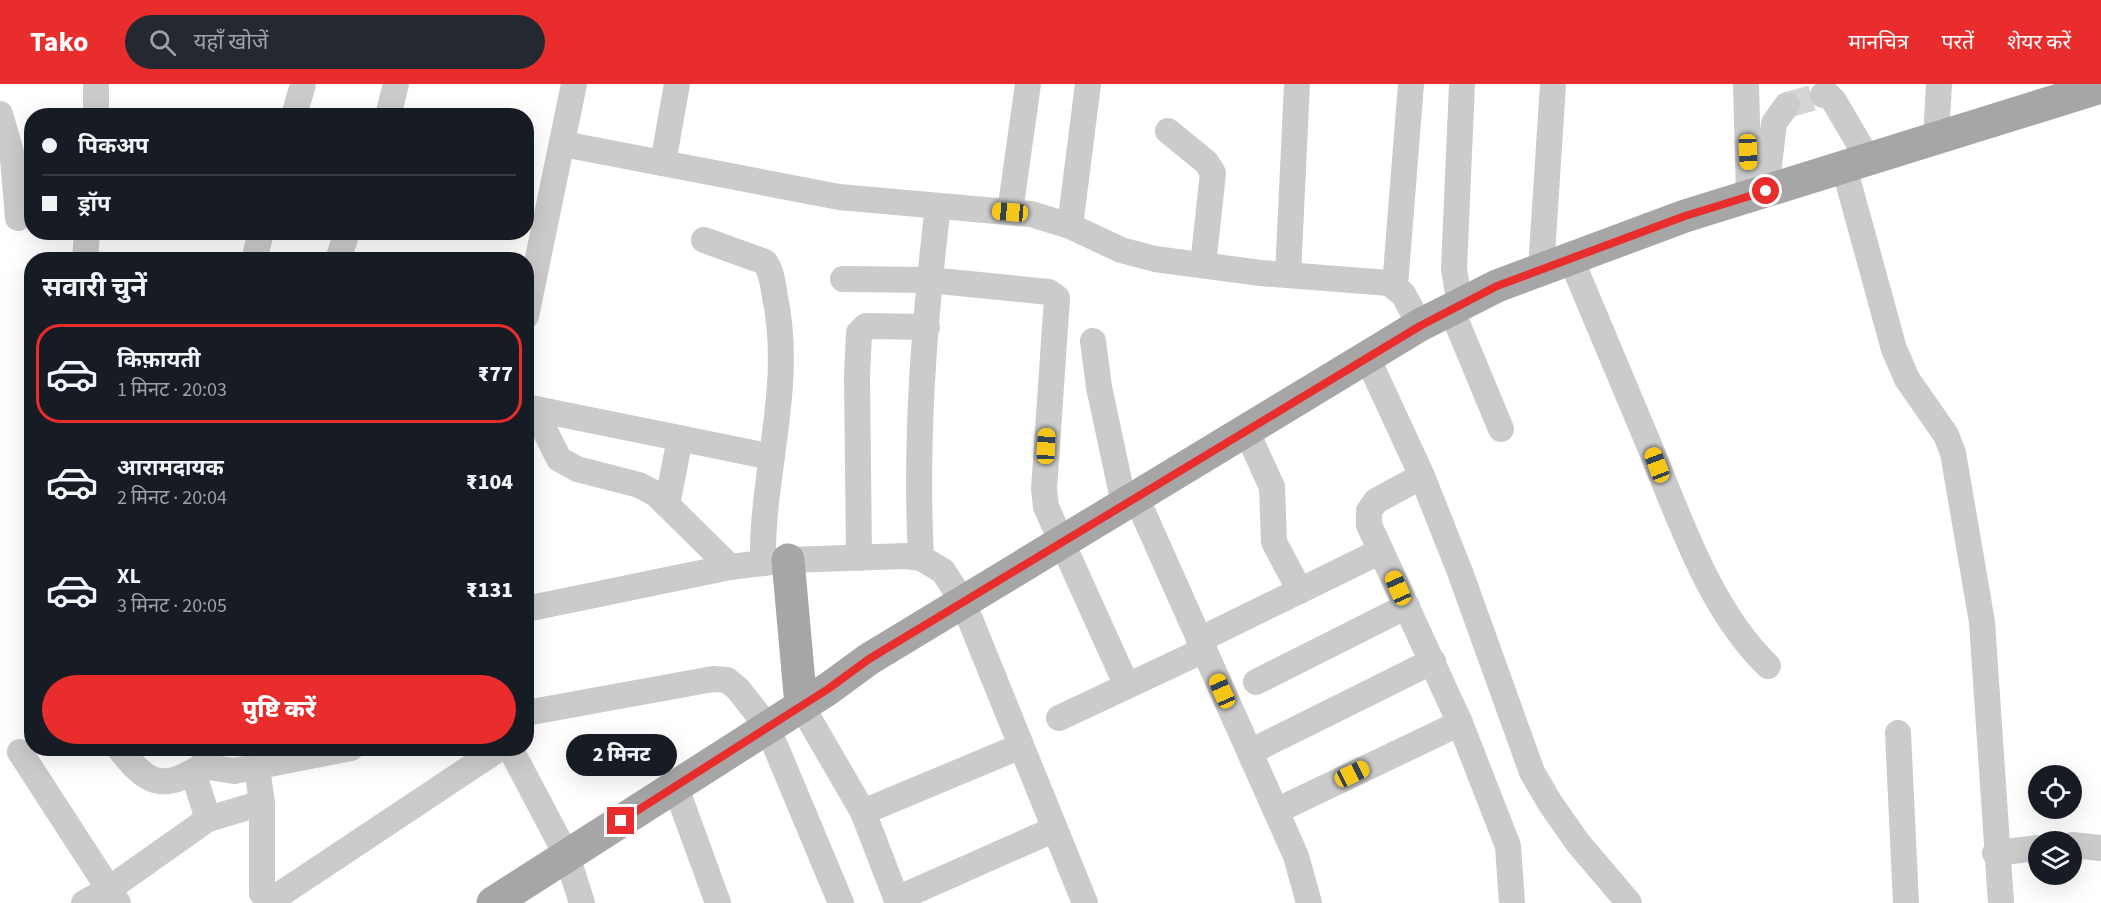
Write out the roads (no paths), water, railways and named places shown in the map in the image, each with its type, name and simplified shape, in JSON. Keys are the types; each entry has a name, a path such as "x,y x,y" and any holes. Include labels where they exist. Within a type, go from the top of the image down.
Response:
{"main road":[{"path":"493,903 814,697 869,659 1367,357 1420,326 1497,286 1685,216 2101,87"},
{"path":"787,561 814,697"}],"street":[{"path":"96,84 96,108"},
{"path":"296,108 303,84"},
{"path":"390,108 396,84"},
{"path":"534,279 574,84"},
{"path":"663,163 677,84"},
{"path":"1010,212 1028,84"},
{"path":"1070,226 1088,84"},
{"path":"1288,275 1297,84"},
{"path":"1395,286 1411,84"},
{"path":"1462,84 1454,269 1456,309 1500,429"},
{"path":"1553,84 1556,264 1727,619 1747,646 1768,666"},
{"path":"1746,84 1757,194"},
{"path":"1936,138 1940,84"},
{"path":"1823,94 1834,101 1856,163 1894,349 1907,379 1946,435 1953,453 1982,622 1995,853 2001,903"},
{"path":"1757,194 1774,123 1787,105"},
{"path":"0,114 13,159 16,221"},
{"path":"1168,131 1206,162 1213,173 1203,265"},
{"path":"563,144 839,197 1031,214 1070,226 1121,250 1155,259 1288,275 1389,283 1403,294 1420,326"},
{"path":"921,558 918,442 929,280 938,206"},
{"path":"704,240 759,259 770,269 778,309 781,363 780,405 762,525 787,561"},
{"path":"843,279 929,280 1049,292 1057,298 1044,489 1046,507 1127,686"},
{"path":"859,558 857,376 859,333 866,326 927,327"},
{"path":"1093,341 1099,387 1130,501 1202,645 1250,752 1296,856 1309,903"},
{"path":"1367,357 1422,477 1532,772 1578,843 1629,903"},
{"path":"534,409 772,457"},
{"path":"534,416 550,446 567,465 639,485 667,505 730,567"},
{"path":"1246,430 1272,488 1274,542 1300,591"},
{"path":"667,505 680,438"},
{"path":"1422,477 1376,501 1370,510 1369,525 1460,723 1508,846 1512,903"},
{"path":"1059,718 1127,686 1300,591 1382,551"},
{"path":"534,607 730,567 787,561 921,558 943,571 963,602 1085,903"},
{"path":"1256,682 1407,606"},
{"path":"1250,752 1432,661"},
{"path":"534,712 713,679 728,680 738,689 767,726 841,903"},
{"path":"814,697 898,901 1055,829"},
{"path":"1276,811 1460,723"},
{"path":"1898,733 1906,903"},
{"path":"863,812 1021,746"},
{"path":"20,752 114,896"},
{"path":"125,756 138,773 157,781 168,782 202,762 234,771 313,756"},
{"path":"257,768 262,803 262,893 268,903 488,756"},
{"path":"514,756 567,856 582,903"},
{"path":"202,762 208,819"},
{"path":"675,785 718,903"},
{"path":"84,903 114,896 208,819 262,803"},
{"path":"2082,846 2101,848"},
{"path":"1995,853 2028,849"}],"tunnel":[{"path":"1787,105 1823,95"}]}
